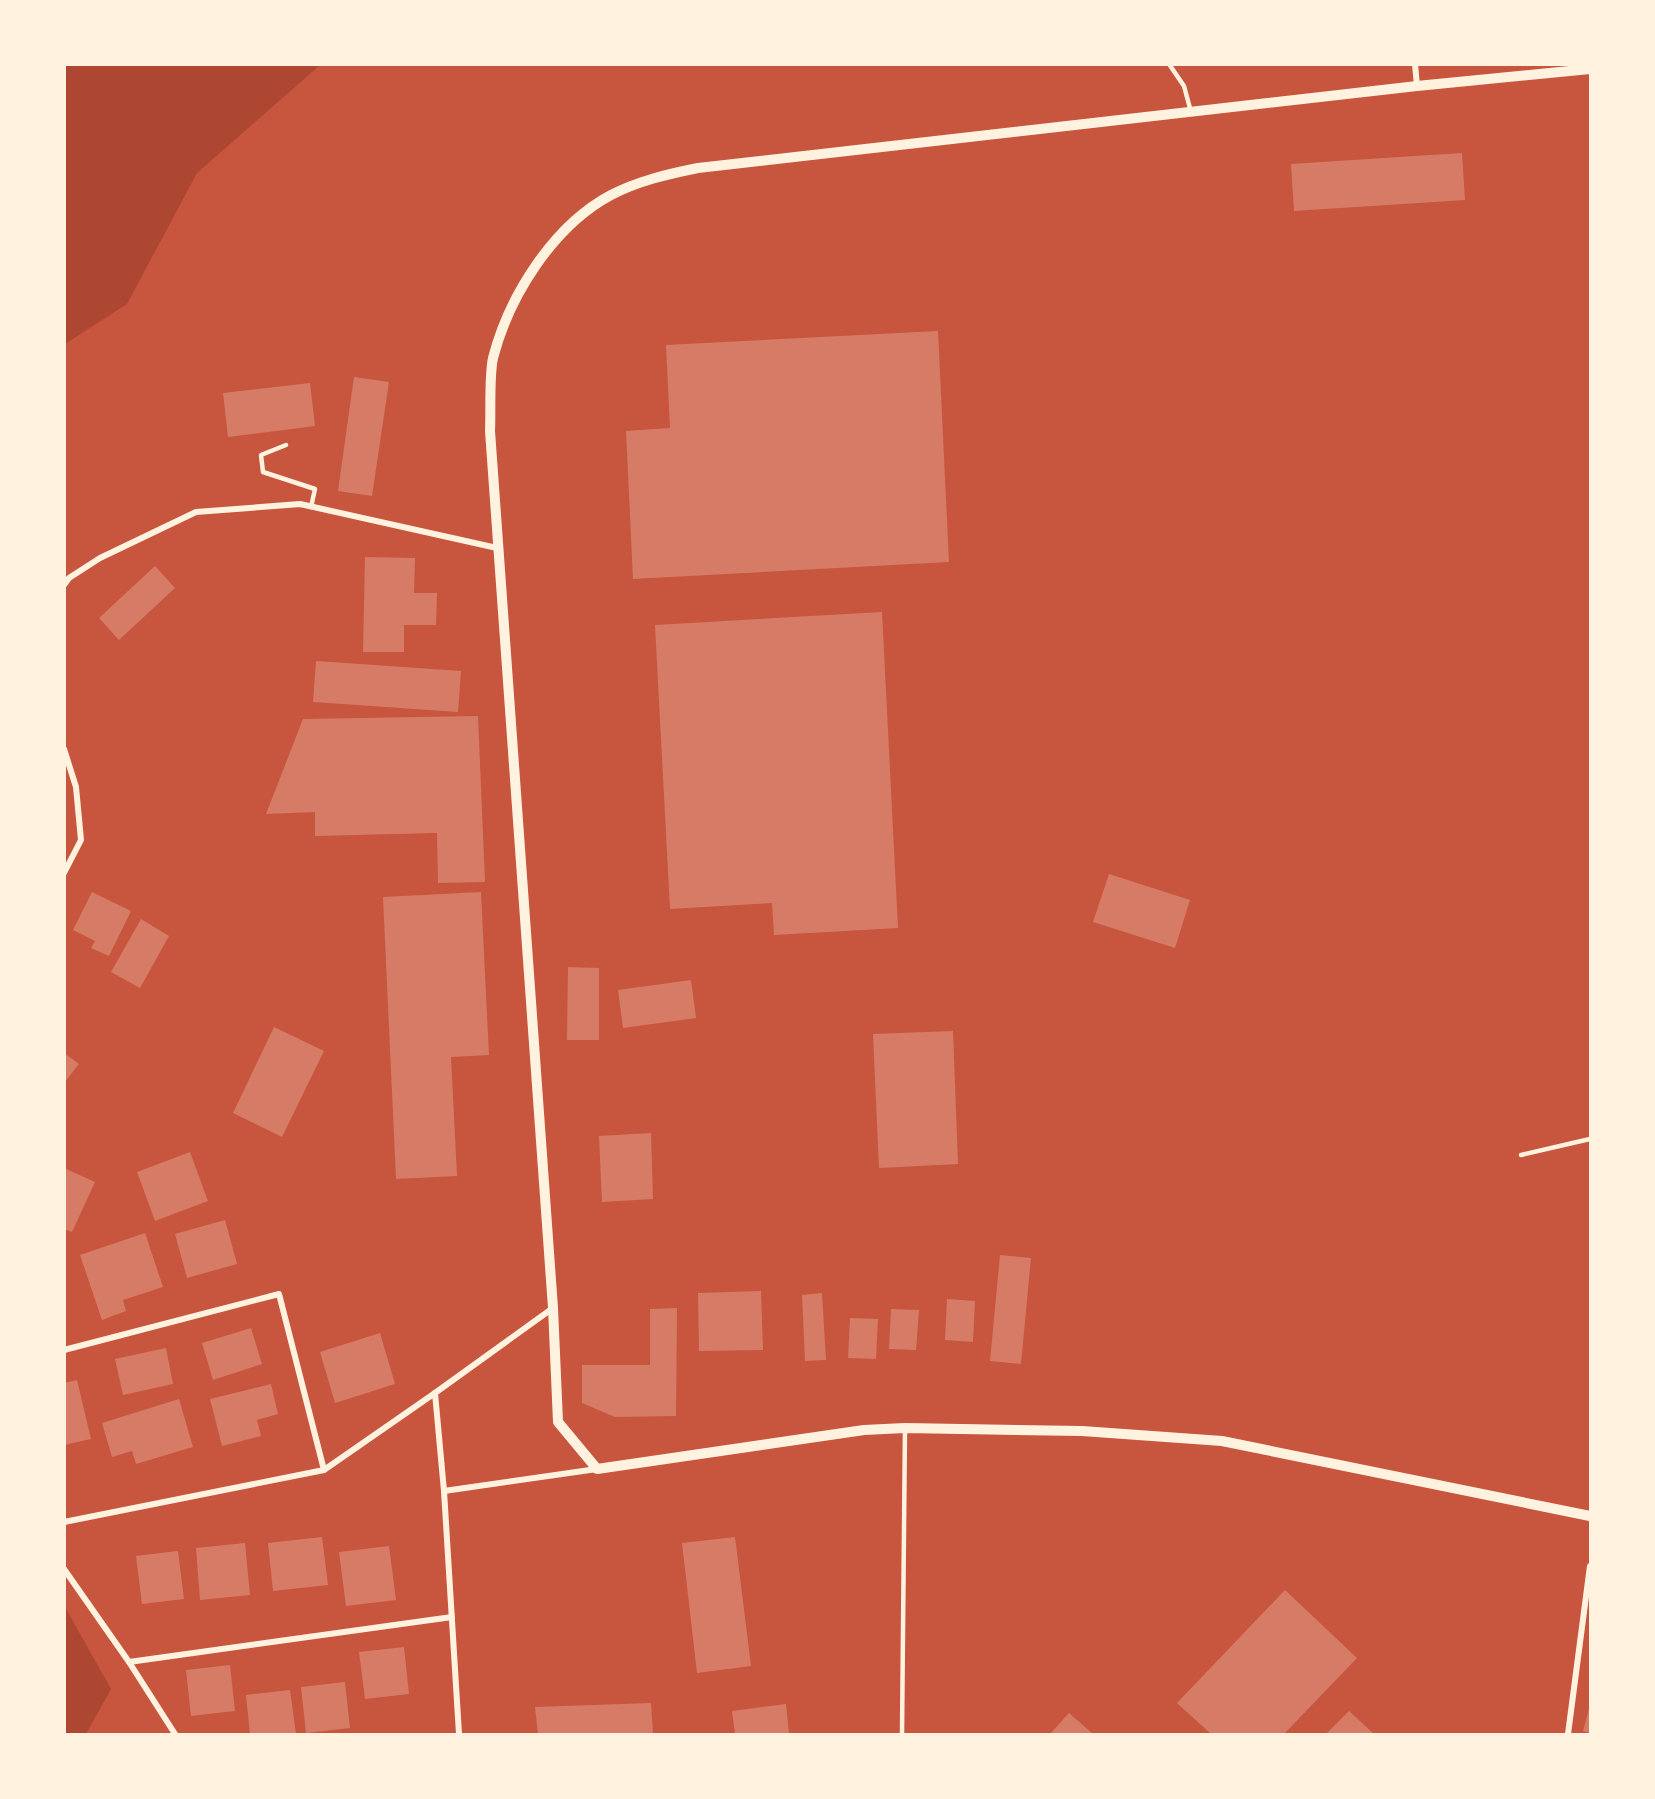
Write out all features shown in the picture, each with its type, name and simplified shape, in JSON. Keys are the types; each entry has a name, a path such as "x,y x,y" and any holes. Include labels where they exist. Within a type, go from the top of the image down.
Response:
{"street":[{"path":"1415,64 1417,86"},
{"path":"597,1469 558,1422 553,1308 490,431 493,359 513,304 539,258 575,221 610,196 651,178 698,168 1417,86 1590,69"},
{"path":"64,585 69,578 100,558 196,512 300,504 497,548"},
{"path":"64,749 76,787 81,840 64,873"},
{"path":"64,1350 279,1294 324,1470"},
{"path":"64,1522 324,1470 553,1308"},
{"path":"435,1393 444,1491 459,1734"},
{"path":"444,1491 864,1430 905,1428 1082,1431 1222,1441 1590,1516"},
{"path":"1568,1734 1590,1566"},
{"path":"64,1569 129,1662 175,1734"},
{"path":"129,1662 452,1617"}],"lane":[{"path":"1169,64 1184,86 1191,112"},
{"path":"285,445 261,454 263,472 315,489 311,507"},
{"path":"1521,1155 1590,1139"},
{"path":"902,1734 905,1428"}],"shaded area":[{"path":"65,64 320,65 197,173 127,304 65,344"},
{"path":"65,1607 111,1689 86,1734 65,1734"}],"building":[{"path":"1462,153 1465,200 1294,211 1291,164"},
{"path":"938,331 949,562 633,579 626,431 670,428 666,345"},
{"path":"354,377 389,382 372,496 338,491"},
{"path":"310,383 315,426 228,437 223,393"},
{"path":"365,557 415,558 414,593 437,593 436,625 404,625 404,652 363,652"},
{"path":"155,566 175,588 119,640 99,618"},
{"path":"882,612 898,928 774,935 772,903 670,909 655,625"},
{"path":"316,661 461,671 458,712 313,702"},
{"path":"478,716 485,882 438,883 437,833 315,836 315,812 266,814 303,719"},
{"path":"1109,874 1190,900 1175,948 1093,922"},
{"path":"92,892 131,911 109,956 91,948 95,941 73,930"},
{"path":"481,892 489,1055 451,1057 457,1176 396,1179 383,897"},
{"path":"141,919 169,936 140,988 111,972"},
{"path":"568,967 599,968 599,1040 567,1040"},
{"path":"691,980 696,1018 623,1028 618,990"},
{"path":"274,1027 324,1051 282,1137 233,1113"},
{"path":"953,1031 958,1164 879,1168 873,1034"},
{"path":"64,1053 79,1064 64,1083"},
{"path":"651,1133 653,1199 602,1202 599,1136"},
{"path":"190,1152 208,1201 155,1221 137,1172"},
{"path":"64,1168 95,1182 72,1232 64,1229"},
{"path":"225,1220 237,1264 187,1278 175,1234"},
{"path":"145,1233 163,1287 123,1300 126,1311 102,1320 80,1255"},
{"path":"1000,1255 1031,1258 1021,1364 990,1361"},
{"path":"761,1291 763,1350 699,1351 698,1293"},
{"path":"822,1293 826,1360 805,1361 802,1295"},
{"path":"947,1299 975,1301 973,1342 945,1340"},
{"path":"677,1308 676,1416 615,1417 582,1403 582,1365 650,1365 650,1309"},
{"path":"891,1309 919,1310 916,1350 889,1349"},
{"path":"850,1318 878,1319 876,1359 848,1358"},
{"path":"251,1328 262,1364 213,1380 202,1343"},
{"path":"380,1333 395,1384 335,1403 320,1352"},
{"path":"166,1348 173,1384 123,1395 115,1359"},
{"path":"77,1380 91,1439 64,1445 64,1383"},
{"path":"271,1384 278,1414 257,1420 261,1436 222,1446 210,1399"},
{"path":"179,1399 193,1447 136,1464 132,1451 112,1457 102,1423"},
{"path":"322,1537 328,1585 273,1591 268,1543"},
{"path":"735,1537 751,1666 697,1673 682,1543"},
{"path":"245,1543 250,1595 200,1600 196,1548"},
{"path":"389,1546 396,1600 346,1606 339,1552"},
{"path":"178,1551 184,1599 142,1604 136,1556"},
{"path":"1285,1590 1357,1658 1284,1734 1211,1734 1177,1703"},
{"path":"404,1647 409,1694 365,1699 359,1652"},
{"path":"230,1665 235,1711 191,1716 186,1670"},
{"path":"345,1682 350,1728 306,1733 301,1687"},
{"path":"290,1690 296,1734 250,1734 246,1695"},
{"path":"651,1703 653,1734 538,1734 535,1707"},
{"path":"786,1704 789,1734 735,1734 732,1711"},
{"path":"1590,1705 1590,1733 1583,1731"},
{"path":"1349,1711 1374,1734 1326,1734"},
{"path":"1069,1713 1093,1734 1050,1734"}]}
